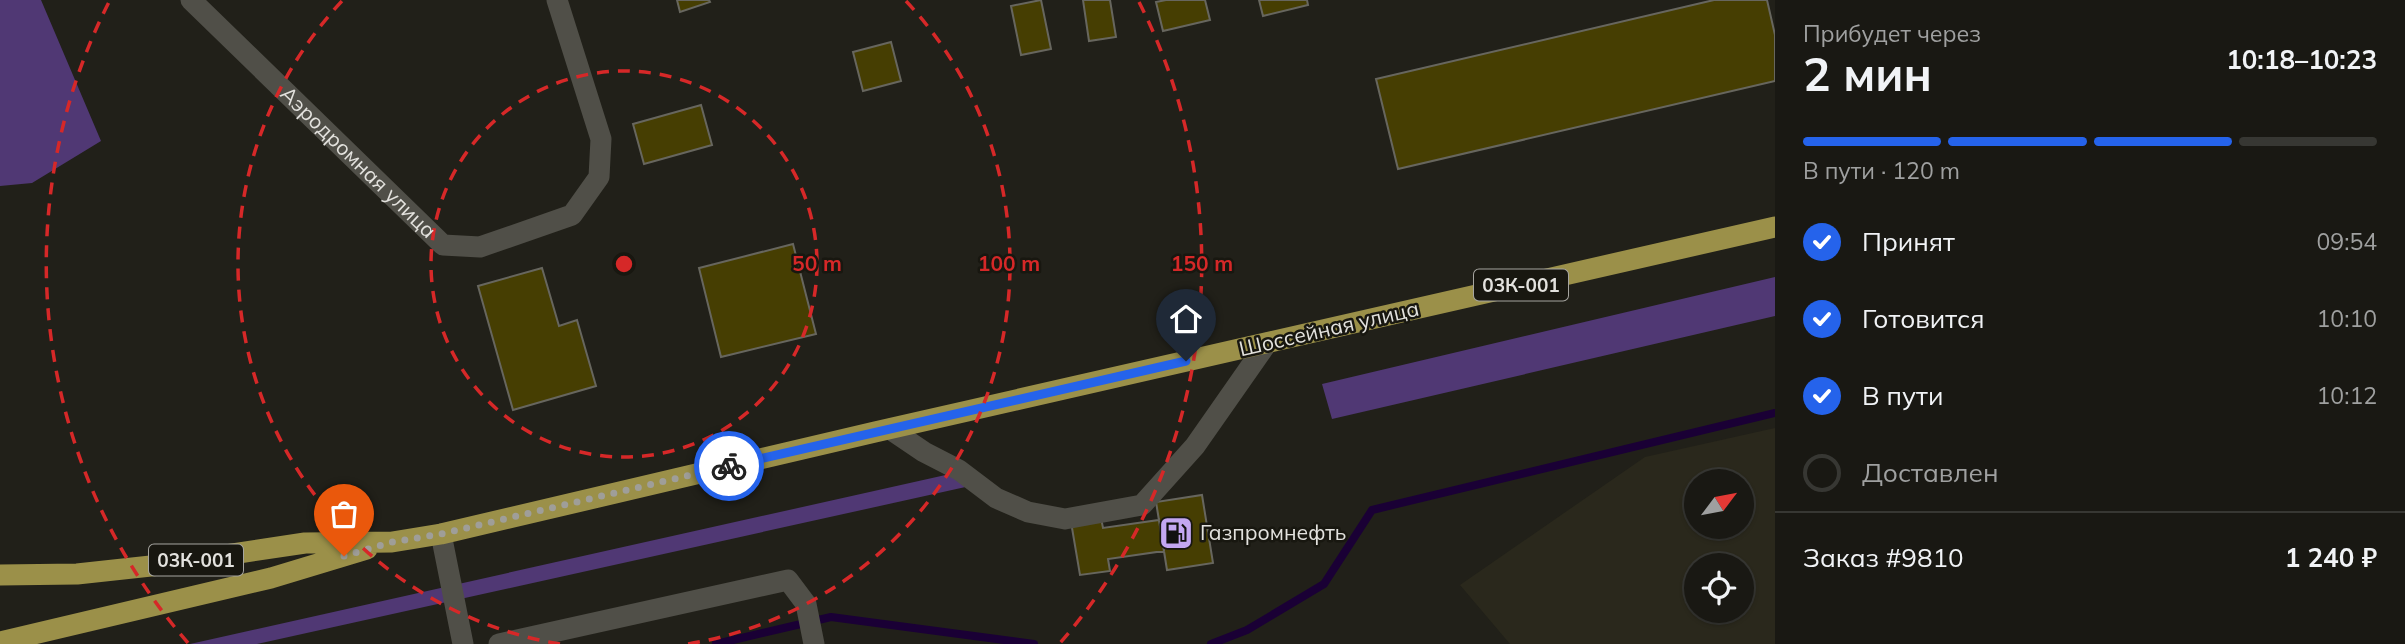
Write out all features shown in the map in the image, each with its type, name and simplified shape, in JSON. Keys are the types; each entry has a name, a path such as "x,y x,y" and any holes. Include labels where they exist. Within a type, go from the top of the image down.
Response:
{"main road":[{"name":"Шоссейная улица","path":"392,542 441,534 1775,227"},
{"name":"03К-001","path":"0,575 76,574 305,543 392,542"},
{"name":"03К-001","path":"0,642 271,578 392,542"}],"street":[{"name":"Аэродромная улица","path":"191,0 443,245 480,247 572,215 599,177 601,139 557,0"},
{"path":"890,429 924,452 959,470 996,498 1028,512 1065,519 1142,505 1195,446 1267,343"},
{"path":"441,534 463,644"},
{"path":"499,644 788,580 806,604 814,644"}],"shaded area":[{"path":"0,0 41,0 101,141 32,183 0,186"},
{"path":"1775,277 1775,316 1332,419 1322,384"},
{"path":"1775,428 1775,644 1510,644 1460,585 1645,457"},
{"path":"950,474 970,486 257,644 190,644"}],"building":[{"path":"677,0 709,0 710,2 680,12"},
{"path":"1041,0 1051,49 1021,55 1011,6"},
{"path":"1083,0 1110,0 1116,37 1089,41"},
{"path":"1205,0 1210,20 1163,31 1156,2"},
{"path":"1259,0 1307,0 1308,5 1263,16"},
{"path":"1714,0 1767,0 1775,35 1775,81 1398,169 1376,79"},
{"path":"891,42 901,81 863,91 853,52"},
{"path":"701,105 712,145 644,164 633,124"},
{"path":"793,244 816,334 721,357 699,268"},
{"path":"542,268 559,326 577,320 596,386 513,410 478,286"},
{"path":"1202,495 1213,563 1167,570 1156,502"},
{"path":"1202,495 1213,563 1167,570 1164,551 1108,559 1110,571 1080,575 1071,522 1101,518 1103,528 1159,520 1156,502"},
{"path":"1101,518 1103,528 1159,520 1164,551 1108,559 1110,571 1080,575 1071,522"}],"waterway":[{"path":"1211,644 1247,630 1324,584 1372,510 1775,413"},
{"path":"716,644 831,617 1034,644"}],"way so far":[{"path":"344,556 392,542 441,534 729,466"}],"place":[{"name":"Газпромнефть","path":"1176,533"}],"route":[{"path":"729,466 1186,361"}]}
